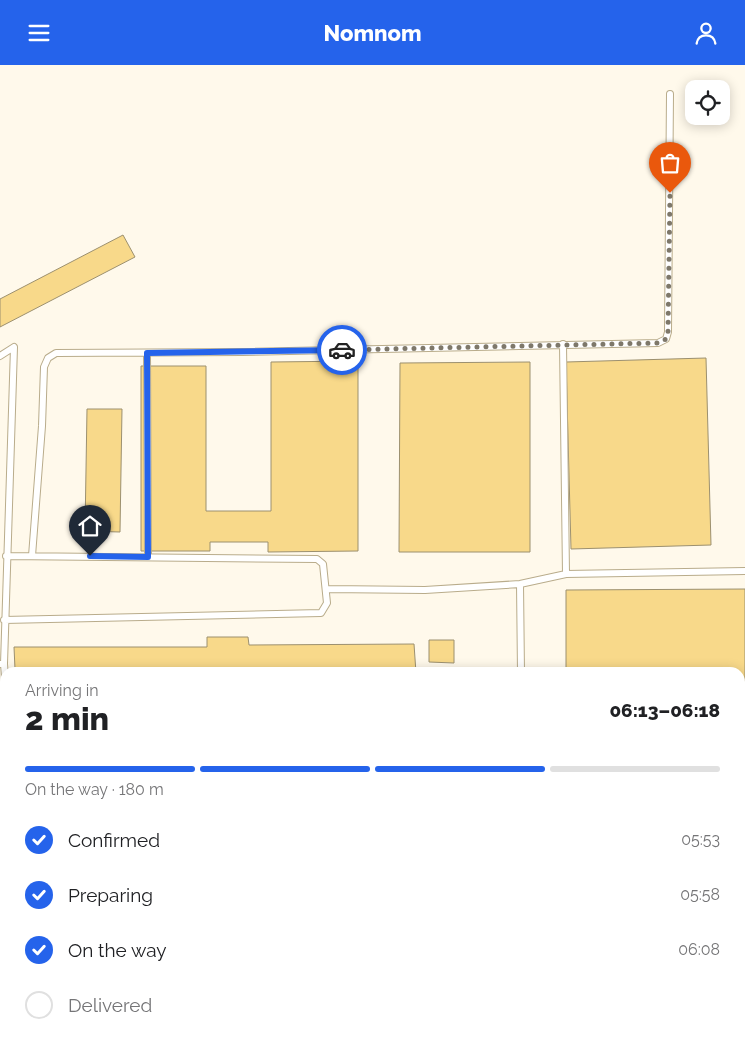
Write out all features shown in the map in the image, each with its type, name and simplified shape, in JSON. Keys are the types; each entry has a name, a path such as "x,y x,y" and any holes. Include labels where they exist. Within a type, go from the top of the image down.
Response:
{"lane":[{"path":"32,556 44,367 48,358 56,353 147,353 658,343 666,339 668,332 670,94"},
{"path":"563,344 566,574"},
{"path":"0,356 14,347 2,664"},
{"path":"147,353 148,557"},
{"path":"4,620 321,613 327,603 323,564 317,559 6,556"},
{"path":"327,589 425,590 520,584 566,574 745,571"},
{"path":"520,584 521,667"}],"building":[{"path":"123,235 135,257 0,327 0,299"},
{"path":"706,358 711,545 571,549 566,362"},
{"path":"358,361 358,551 268,552 268,542 210,542 210,551 141,551 141,366 206,366 206,511 271,511 271,362"},
{"path":"530,362 530,552 399,552 400,363"},
{"path":"87,409 122,409 120,532 85,531"},
{"path":"745,589 745,667 566,667 566,590"},
{"path":"207,637 248,637 249,645 414,644 416,667 15,667 14,647 207,647"},
{"path":"429,640 454,640 454,663 429,662"}],"way so far":[{"path":"342,350 658,343 666,339 668,332 670,193"}],"route":[{"path":"90,556 148,557 147,353 342,350"}]}
